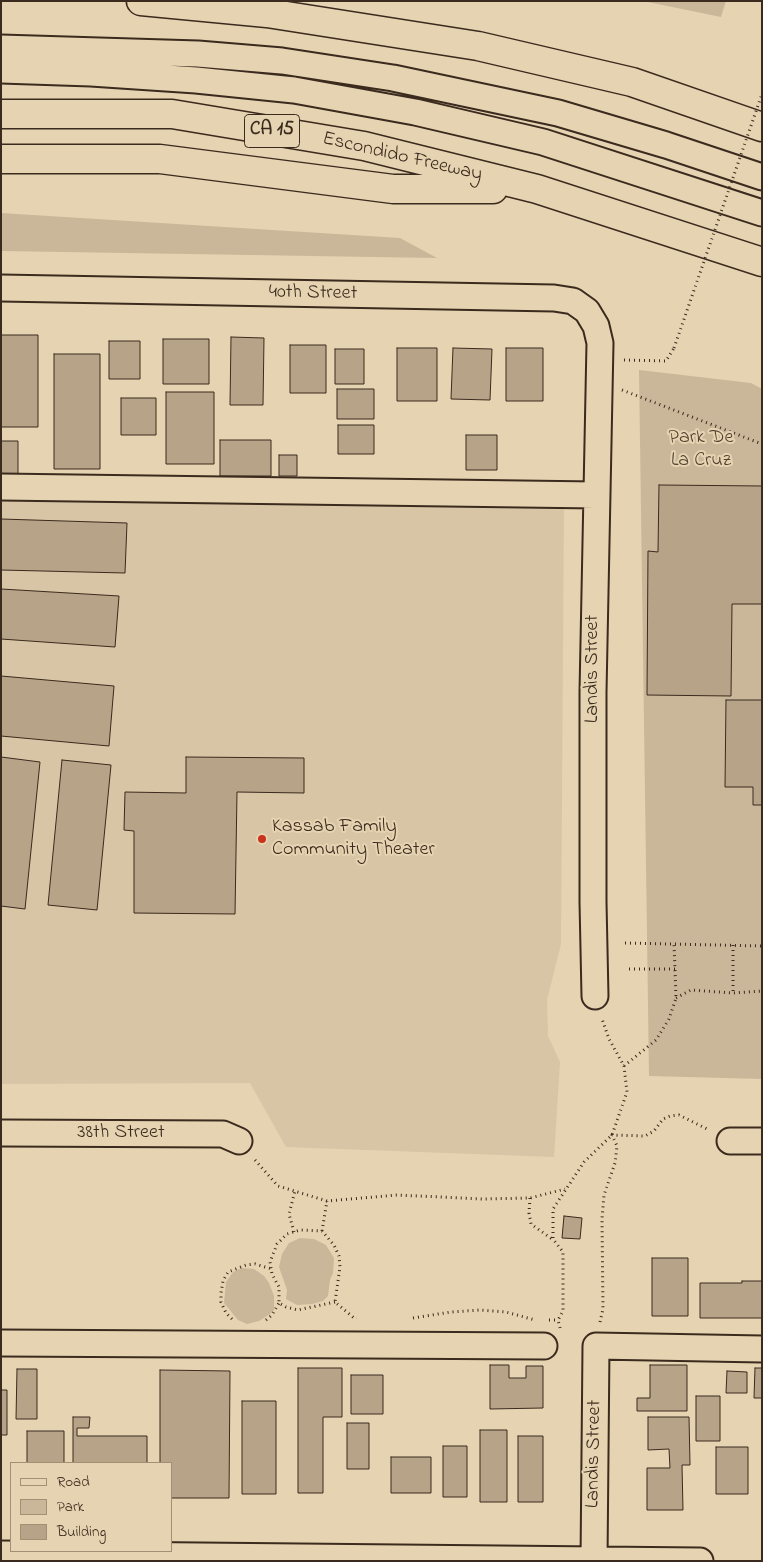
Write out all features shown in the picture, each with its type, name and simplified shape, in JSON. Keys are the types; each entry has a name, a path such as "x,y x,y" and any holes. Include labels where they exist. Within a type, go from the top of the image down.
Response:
{"highway":[{"path":"141,1 267,13"},
{"path":"212,1 267,13 478,46 632,82 762,127"},
{"name":"Escondido Freeway","path":"1,114 172,114 364,146 537,189 762,262"},
{"path":"1,159 160,159 393,189 537,189"}],"street":[{"path":"1,48 198,54 282,61 392,78 558,113 666,144 762,177"},
{"path":"1,70 91,73 275,88 406,110 543,142 762,213"},
{"name":"40th Street","path":"1,288 554,298 573,301 587,311 596,326 599,362"},
{"name":"Landis Street","path":"595,996 593,692 599,362"},
{"path":"1,487 596,496"},
{"name":"38th Street","path":"1,1133 223,1134 239,1141"},
{"path":"730,1141 762,1141"},
{"path":"1,1343 544,1346"},
{"path":"596,1346 762,1349"},
{"name":"Landis Street","path":"594,1560 596,1346"},
{"path":"1,1554 700,1561"}],"path":[{"path":"599,362 666,361 674,348 762,94"},
{"path":"599,362 762,444"},
{"path":"625,943 762,946"},
{"path":"624,1066 656,1040 669,1019 676,998 674,943"},
{"path":"733,945 733,993"},
{"path":"628,969 676,969"},
{"path":"676,998 691,990 733,993 762,990"},
{"path":"553,1239 553,1209 584,1162 612,1135 627,1092 624,1066 609,1039"},
{"path":"612,1135 645,1136 654,1131 663,1119 679,1115 730,1141"},
{"path":"596,1346 603,1309 603,1203 617,1146 612,1135"},
{"path":"239,1141 278,1186 327,1201 397,1195 482,1199 530,1198 566,1189"},
{"path":"294,1232 289,1214 295,1191"},
{"path":"530,1198 529,1213 531,1224 553,1239 563,1252 563,1311 558,1320 547,1321"},
{"path":"322,1231 327,1201"},
{"path":"261,1323 272,1315 280,1303 280,1287 270,1262 277,1244 287,1234 300,1230 322,1231 334,1245 339,1256 340,1267 335,1302"},
{"path":"240,1323 226,1313 222,1302 223,1281 228,1272 246,1265 255,1264 272,1268"},
{"path":"280,1303 286,1308 298,1310 335,1302"},
{"path":"335,1302 354,1318 361,1319"},
{"path":"410,1319 451,1312 480,1310 506,1312 541,1320"}],"shaded area":[{"path":"1,494 564,501 561,944 547,1000 548,1036 560,1062 554,1157 286,1147 250,1083 1,1084"}],"green space":[{"path":"643,1 726,1 721,17"},
{"path":"1,213 400,238 437,258 1,251"},
{"name":"Park De La Cruz","path":"639,370 751,383 762,389 762,1079 649,1076"},
{"path":"300,1238 314,1239 326,1245 334,1258 328,1296 323,1301 312,1304 297,1305 286,1299 287,1290 279,1267 282,1254 289,1243"},
{"path":"242,1268 254,1269 264,1276 274,1296 274,1310 259,1321 247,1324 238,1320 224,1303 226,1282 233,1272"}],"building":[{"path":"1,335 38,335 38,427 1,427"},
{"path":"231,337 264,338 263,405 230,405"},
{"path":"163,339 209,339 209,384 163,384"},
{"path":"109,341 140,341 140,379 109,379"},
{"path":"290,345 326,345 326,393 290,393"},
{"path":"397,348 437,348 437,401 397,401"},
{"path":"453,348 492,349 490,400 451,399"},
{"path":"506,348 543,348 543,401 506,401"},
{"path":"335,349 364,349 364,384 335,384"},
{"path":"54,354 100,354 100,469 54,469"},
{"path":"337,389 374,389 374,419 337,419"},
{"path":"166,392 214,392 214,464 166,464"},
{"path":"121,398 156,398 156,435 121,435"},
{"path":"338,425 374,425 374,454 338,454"},
{"path":"466,435 497,435 497,470 466,470"},
{"path":"220,440 271,440 271,476 220,476"},
{"path":"1,441 18,441 18,476 1,476"},
{"path":"279,455 297,455 297,476 279,476"},
{"path":"659,485 762,486 762,604 732,604 731,696 647,695 648,551 658,552"},
{"path":"1,519 127,523 125,573 1,570"},
{"path":"1,589 119,596 115,647 1,639"},
{"path":"1,676 114,686 109,746 1,736"},
{"path":"726,700 762,700 762,805 753,805 753,787 725,787"},
{"path":"1,757 40,762 25,909 1,906"},
{"path":"186,757 304,758 304,793 237,792 235,914 134,913 134,831 124,830 125,792 186,793"},
{"path":"62,760 111,765 97,910 48,905"},
{"path":"564,1216 582,1218 580,1239 562,1238"},
{"path":"652,1258 688,1258 688,1316 652,1316"},
{"path":"742,1281 762,1281 762,1318 700,1318 700,1283 742,1283"},
{"path":"490,1365 509,1365 509,1378 526,1378 526,1366 543,1366 543,1408 490,1409"},
{"path":"650,1365 687,1365 687,1411 637,1411 637,1398 650,1398"},
{"path":"298,1368 342,1368 342,1417 323,1417 323,1493 298,1493"},
{"path":"755,1368 762,1368 762,1398 754,1398"},
{"path":"17,1369 37,1369 37,1419 16,1419"},
{"path":"160,1370 230,1371 229,1498 172,1498 172,1462 160,1462"},
{"path":"727,1371 747,1372 747,1393 726,1393"},
{"path":"351,1375 383,1375 383,1414 351,1414"},
{"path":"1,1390 7,1390 7,1435 1,1435"},
{"path":"696,1396 720,1396 720,1441 696,1441"},
{"path":"242,1401 276,1401 276,1494 242,1494"},
{"path":"73,1417 90,1417 89,1428 77,1428 77,1436 147,1436 147,1462 73,1462"},
{"path":"648,1417 689,1417 690,1465 682,1465 683,1510 647,1510 647,1468 670,1468 669,1449 648,1450"},
{"path":"347,1423 369,1423 369,1469 347,1469"},
{"path":"480,1430 507,1430 507,1502 480,1502"},
{"path":"27,1431 64,1431 64,1462 27,1462"},
{"path":"518,1436 543,1436 543,1502 518,1502"},
{"path":"443,1446 467,1446 467,1497 443,1497"},
{"path":"716,1447 748,1447 748,1494 716,1494"},
{"path":"391,1457 431,1457 431,1493 391,1493"}],"place":[{"name":"Kassab Family Community Theater","path":"262,839"}]}
